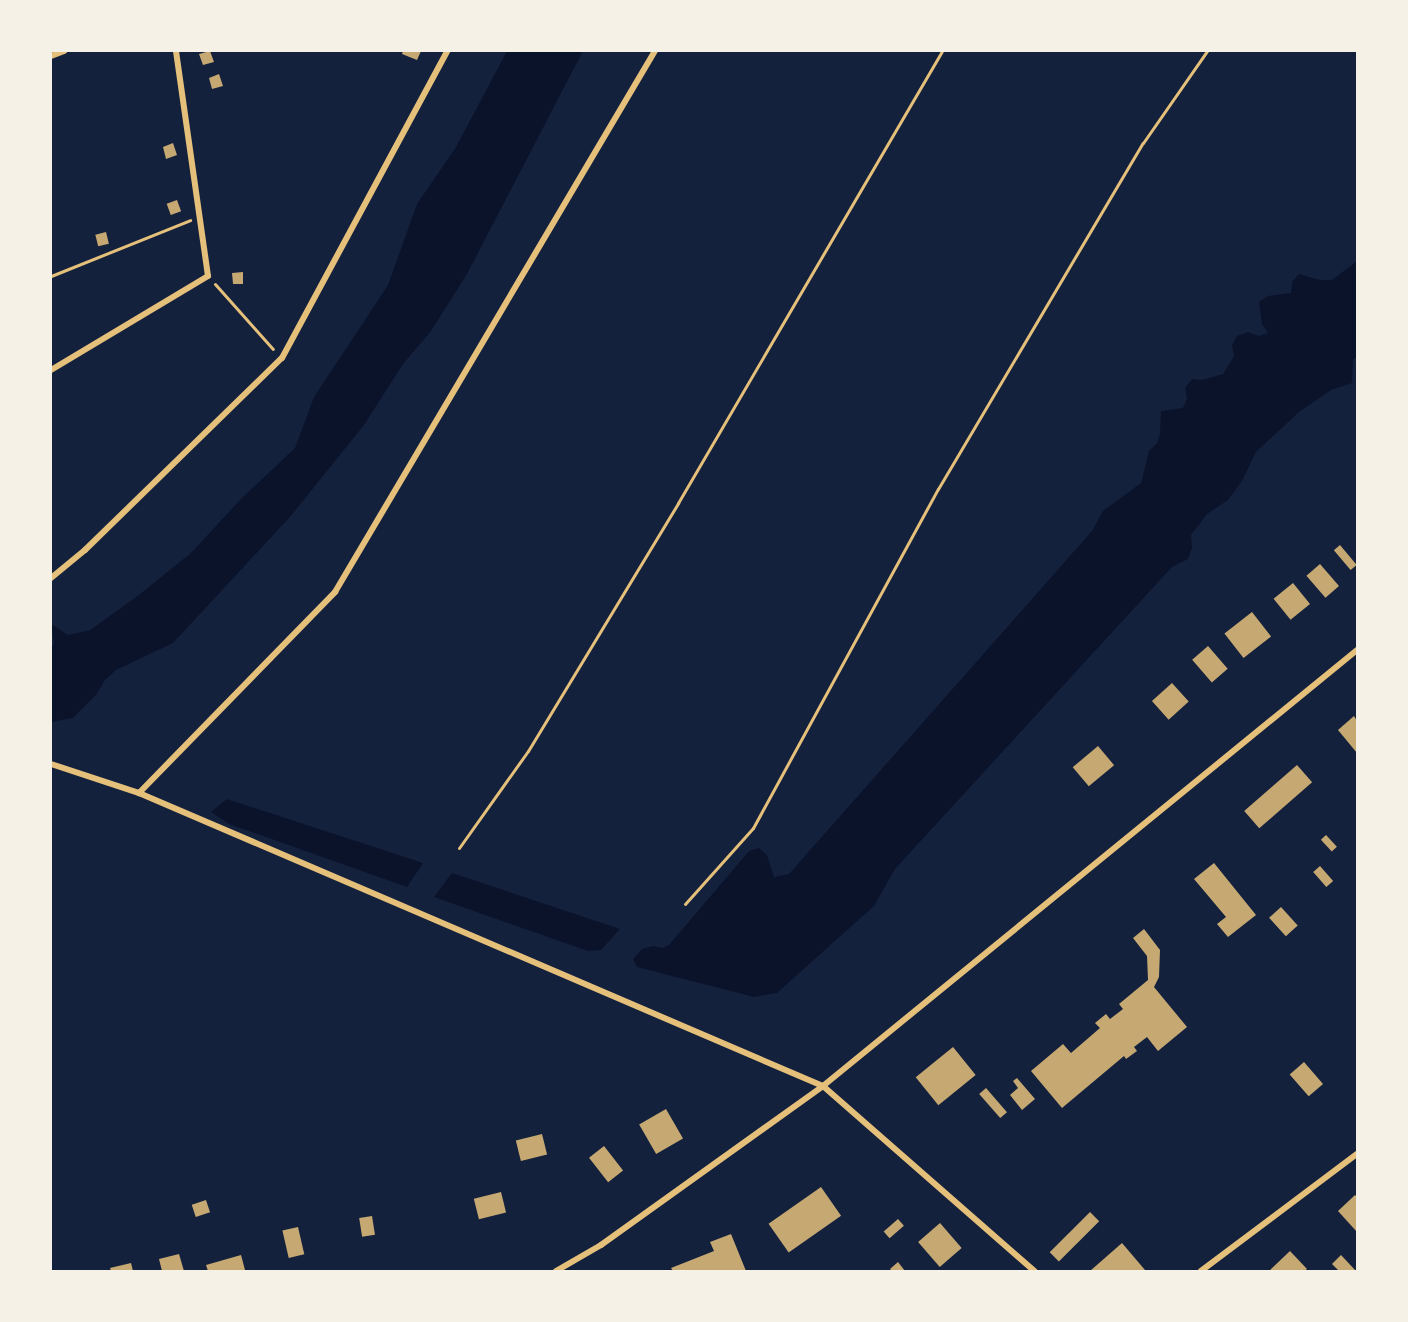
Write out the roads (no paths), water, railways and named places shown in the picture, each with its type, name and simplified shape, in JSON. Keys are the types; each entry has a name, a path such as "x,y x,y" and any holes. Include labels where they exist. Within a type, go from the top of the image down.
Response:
{"street":[{"path":"51,56 64,51"},
{"path":"51,370 208,276 176,51"},
{"path":"51,578 85,550 282,358 447,51"},
{"path":"139,794 335,592 656,51"},
{"path":"556,1271 601,1245 823,1086 1357,650"},
{"path":"51,764 139,794 823,1086 1034,1271"},
{"path":"1201,1271 1357,1154"}],"water":[{"path":"507,51 583,51 467,274 431,331 403,364 364,425 290,517 173,643 116,670 73,718 51,722 51,647 54,644 51,624 68,635 90,630 135,598 191,553 240,500 295,448 314,397 388,285 417,204 456,147"},
{"path":"1357,261 1357,357 1353,359 1352,383 1331,390 1299,412 1256,452 1242,481 1228,500 1207,514 1191,535 1192,548 1188,559 1172,567 895,869 874,906 777,993 754,997 637,967 633,959 642,949 653,946 663,948 669,945 749,851 759,848 767,855 774,877 789,874 1092,531 1103,511 1141,483 1149,451 1157,443 1160,433 1161,411 1183,408 1187,398 1185,388 1192,379 1202,380 1223,374 1234,356 1232,345 1237,336 1248,332 1259,336 1268,333 1262,324 1259,302 1268,296 1291,293 1292,282 1299,274 1320,280 1332,280"},
{"path":"227,799 423,863 407,887 229,824 211,812"},
{"path":"452,873 620,929 601,950 588,951 434,897"}]}
